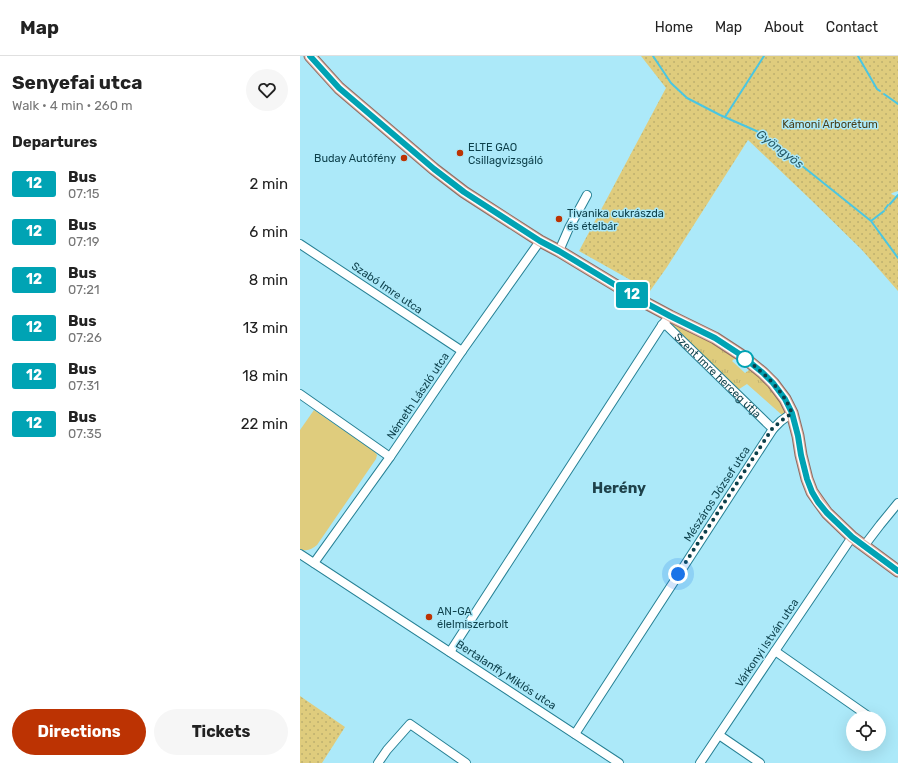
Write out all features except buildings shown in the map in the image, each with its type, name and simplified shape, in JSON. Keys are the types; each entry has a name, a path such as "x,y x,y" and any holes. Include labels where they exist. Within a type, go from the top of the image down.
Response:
{"main road":[{"name":"Szent Imre herceg útja","path":"310,56 339,88 434,169 478,201 540,241 640,300 715,338 741,355 763,373 785,399 792,413 807,479 818,502 827,513 852,537 898,571"}],"street":[{"path":"559,251 569,228 587,195"},
{"name":"Németh László utca","path":"314,563 390,457 462,351 540,241"},
{"name":"Szabó Imre utca","path":"300,244 462,351"},
{"path":"450,652 662,325 670,316"},
{"name":"Szent Imre herceg útja","path":"662,325 667,326 772,429"},
{"path":"300,394 390,457"},
{"name":"Mészáros József utca","path":"575,734 772,429 792,413"},
{"path":"864,546 898,503"},
{"name":"Várkonyi István utca","path":"700,763 852,537"},
{"name":"Bertalanffy Miklós utca","path":"300,554 619,763"},
{"path":"775,651 861,711"},
{"path":"378,763 387,750 410,724 466,763"},
{"path":"719,735 760,763"}],"green space":[{"name":"Kámoni Arborétum","path":"641,56 898,56 898,191 891,194 898,197 898,291 862,250 748,140 650,291 579,251 666,88"},
{"path":"670,319 737,356 732,361 745,373 753,367 773,388 787,412 782,415 747,384 736,391 667,326"},
{"path":"314,410 374,451 377,455 376,459 317,545 311,549 305,550 300,549 300,430"},
{"path":"300,696 345,727 322,763 300,763"}],"waterway":[{"name":"Gyöngyös","path":"653,56 671,83 687,98 720,115 761,133 871,221 898,258"},
{"path":"725,117 764,56"},
{"path":"858,56 877,89 880,91"},
{"path":"884,94 898,104"},
{"path":"890,204 898,195"},
{"path":"885,209 888,205"},
{"path":"871,221 884,211"}],"bus line":[{"name":"12","path":"310,56 339,88 434,169 464,192 540,241 640,300 715,338 741,355 763,373 785,399 792,413 807,479 818,502 827,513 852,537 898,571"}],"place":[{"name":"ELTE GAO Csillagvizsgáló","path":"460,153"},
{"name":"Buday Autófény","path":"404,158"},
{"name":"Tivanika cukrászda és ételbár","path":"559,219"},
{"name":"AN-GA élelmiszerbolt","path":"429,617"}],"district":[{"name":"Herény","path":"619,488"}],"route":[{"path":"678,574 772,429 792,413 785,399 773,383 741,355 745,359"}]}
